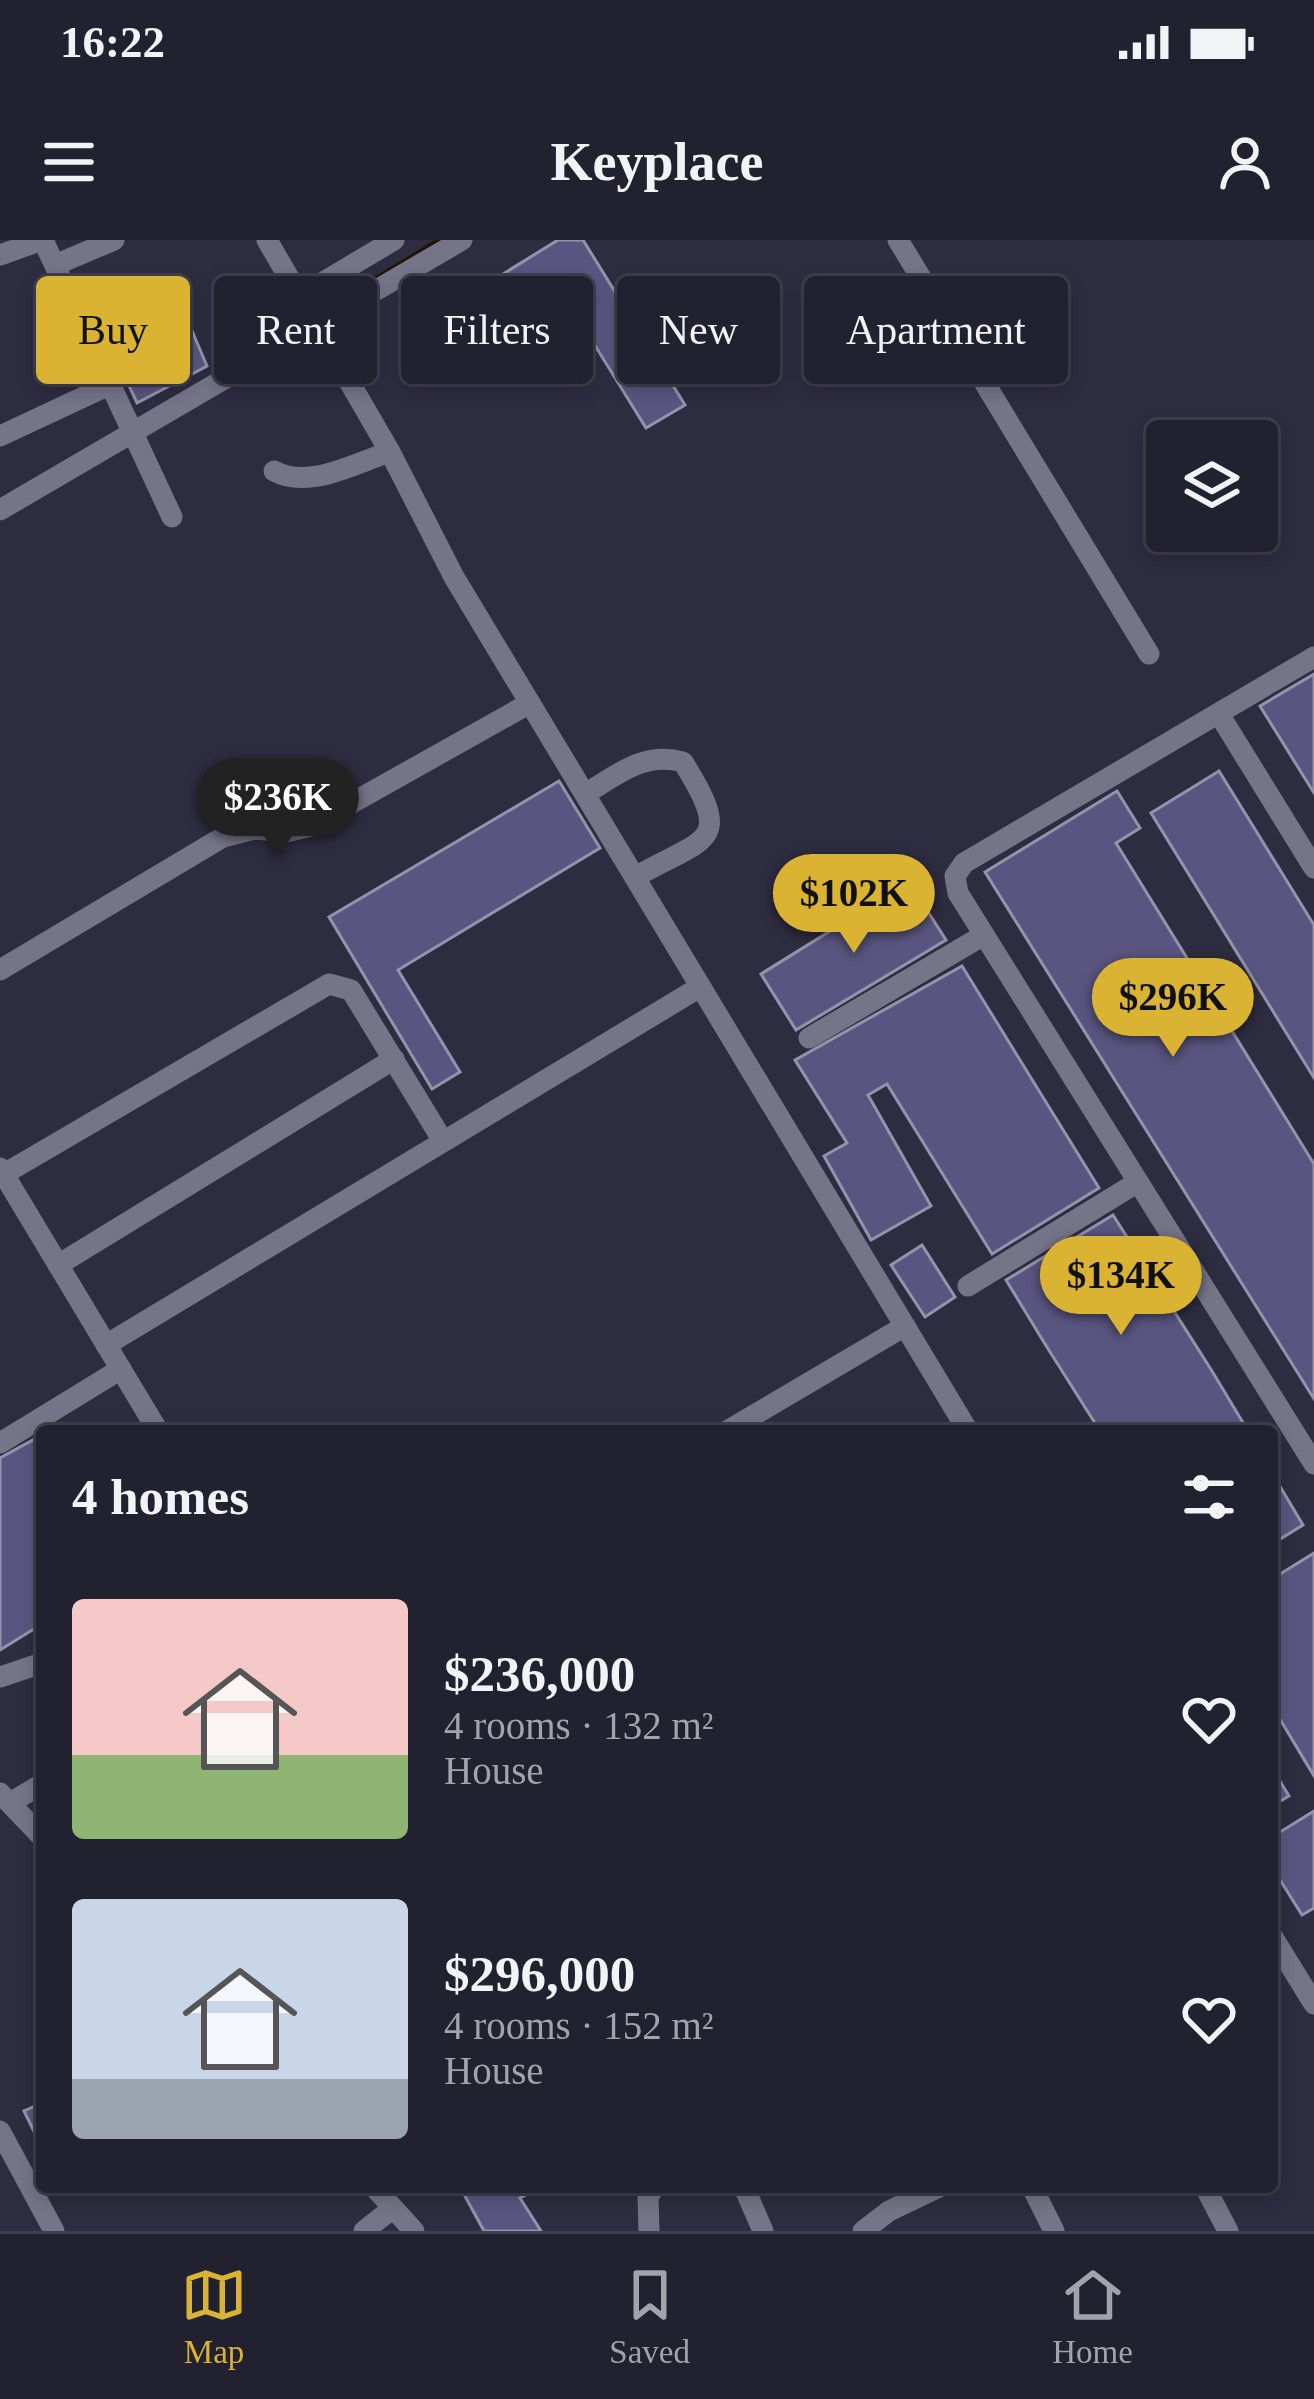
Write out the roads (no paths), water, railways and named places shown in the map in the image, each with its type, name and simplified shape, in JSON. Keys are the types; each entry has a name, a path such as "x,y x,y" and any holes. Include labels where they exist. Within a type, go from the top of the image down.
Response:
{"street":[{"path":"0,255 42,240 172,517"},
{"path":"55,265 114,240"},
{"path":"267,240 289,276"},
{"path":"350,276 394,240"},
{"path":"377,279 462,240"},
{"path":"898,240 1149,654"},
{"path":"0,510 134,432 214,376"},
{"path":"351,384 454,577 964,1425"},
{"path":"0,436 107,386"},
{"path":"274,471 287,478 308,478 389,452"},
{"path":"1314,657 964,863 955,876 958,892 984,935 1314,1464"},
{"path":"0,970 195,851 255,829 286,832 311,826 530,703"},
{"path":"1219,714 1314,868"},
{"path":"584,794 643,760 662,756 683,762 711,807 714,822 709,836 635,877"},
{"path":"809,1038 984,935"},
{"path":"154,1425 2,1171 329,984 352,990 443,1141"},
{"path":"106,1345 700,988"},
{"path":"58,1265 394,1059"},
{"path":"968,1286 1138,1182"},
{"path":"738,1425 905,1326"},
{"path":"0,1443 121,1369"},
{"path":"0,1677 36,1665"},
{"path":"36,1786 5,1798 36,1831"},
{"path":"1278,1946 1314,2004"},
{"path":"0,2131 7,2156 54,2231"},
{"path":"379,2193 414,2231"},
{"path":"650,2231 651,2193"},
{"path":"747,2193 763,2231"},
{"path":"869,2229 929,2193"},
{"path":"1035,2193 1054,2231"},
{"path":"1208,2193 1228,2231"},
{"path":"364,2231 393,2208"}],"waterway":[{"path":"377,278 439,240"}]}
